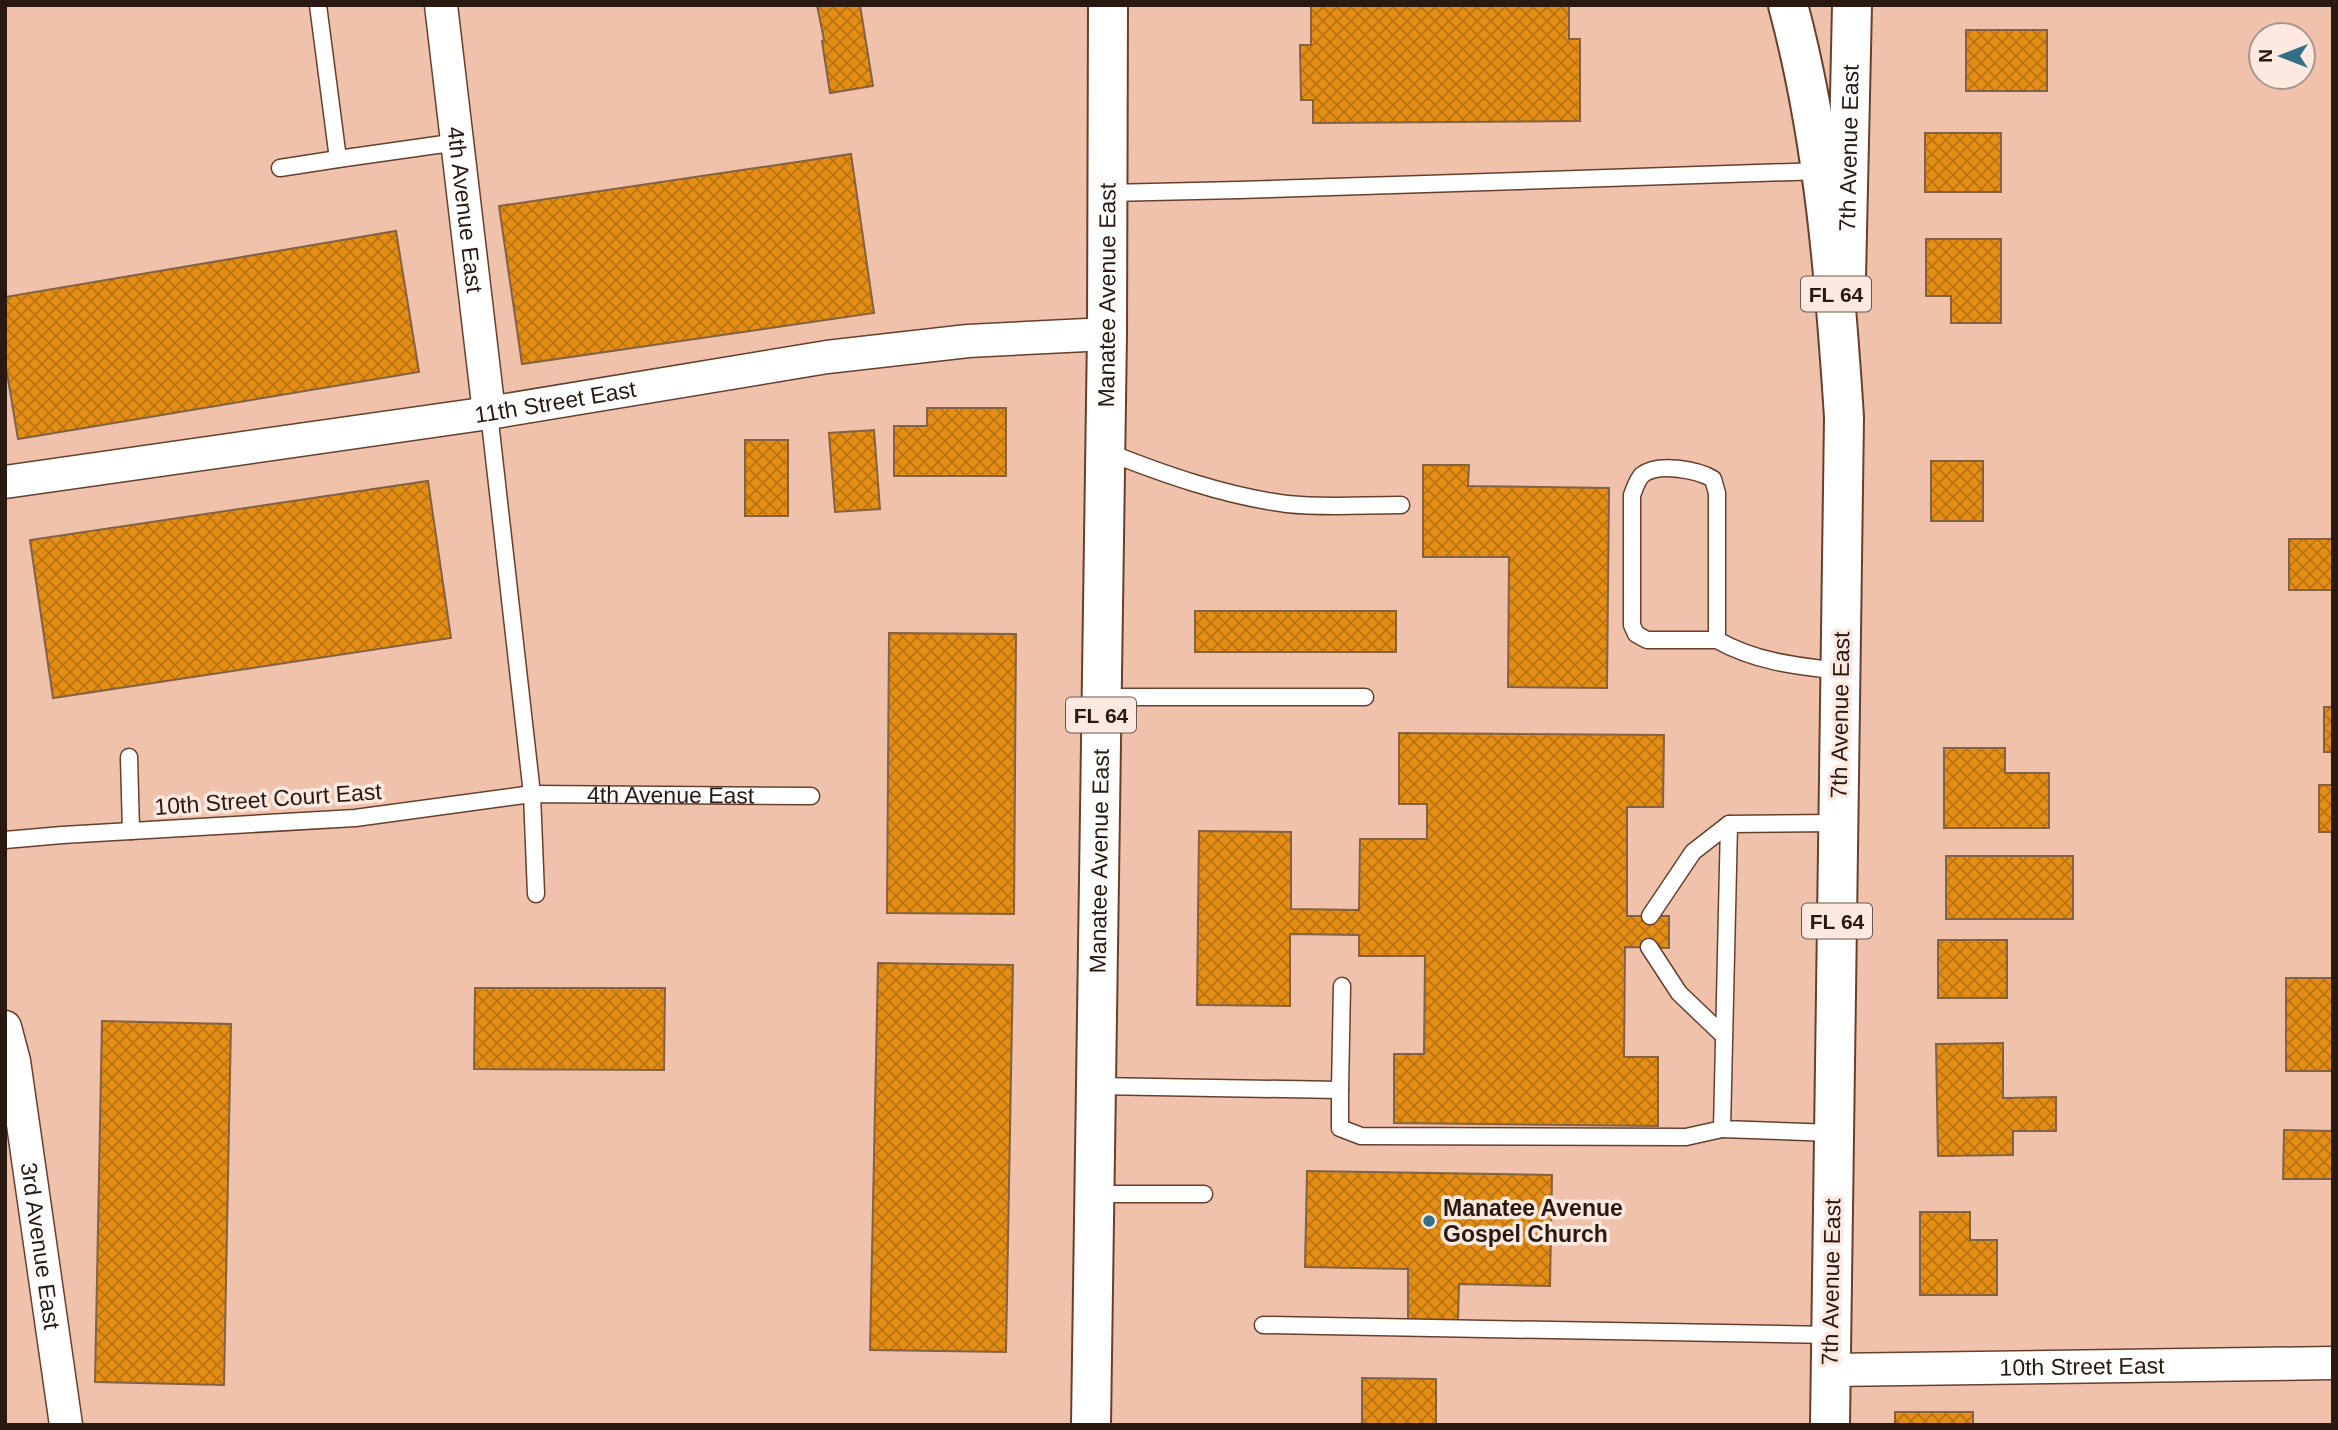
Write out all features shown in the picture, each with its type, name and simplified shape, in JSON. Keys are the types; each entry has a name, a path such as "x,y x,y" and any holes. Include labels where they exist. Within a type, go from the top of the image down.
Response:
{"main road":[{"name":"Manatee Avenue East","path":"1091,1425 1107,334 1108,5"},
{"name":"FL 64","path":"1788,5 1834,170"},
{"name":"7th Avenue East","path":"1830,1425 1844,417 1835,284 1834,170 1852,5"}],"street":[{"name":"4th Avenue East","path":"441,5 489,413"},
{"name":"11th Street East","path":"5,482 489,413 827,357 968,341 1107,334"},
{"name":"3rd Avenue East","path":"5,1027 15,1060 66,1425"},
{"name":"10th Street East","path":"1830,1353 2333,1363"}],"lane":[{"path":"318,5 338,159"},
{"path":"280,167 458,142"},
{"path":"1108,193 1239,191 1834,170"},
{"path":"489,413 532,794 536,894"},
{"path":"1105,451 1152,470 1250,498 1290,504 1401,505"},
{"path":"1717,640 1717,493 1713,479 1690,469 1655,469 1643,474 1632,495 1632,625 1636,634 1647,639 1717,640 1738,652 1759,659 1840,671"},
{"path":"1101,697 1365,697"},
{"path":"129,757 131,831"},
{"name":"4th Avenue East","path":"532,794 811,796"},
{"name":"10th Street Court East","path":"5,840 355,818 532,794"},
{"path":"1650,916 1693,852 1729,824 1838,823"},
{"path":"1721,1129 1729,824"},
{"path":"1649,947 1679,993 1724,1036"},
{"path":"1342,986 1340,1128 1361,1136 1686,1137 1721,1129 1833,1133"},
{"path":"1096,1086 1340,1090"},
{"path":"1094,1194 1204,1194"},
{"path":"1263,1325 1830,1353"}],"building":[{"path":"817,5 860,5 873,86 830,93"},
{"path":"1311,5 1569,5 1569,39 1580,39 1580,121 1313,123 1313,100 1301,100 1300,45 1311,45"},
{"path":"1966,30 2047,30 2047,91 1966,91"},
{"path":"1925,133 2001,133 2001,192 1925,192"},
{"path":"851,154 874,313 522,364 499,206"},
{"path":"396,231 419,372 18,439 5,361 5,297"},
{"path":"1926,239 2001,239 2001,323 1951,323 1951,296 1926,296"},
{"path":"927,408 1006,408 1006,476 894,476 894,426 927,426"},
{"path":"874,430 880,509 835,512 829,433"},
{"path":"745,440 788,440 788,516 745,516"},
{"path":"1931,461 1983,461 1983,521 1931,521"},
{"path":"1423,465 1469,465 1468,486 1609,488 1607,688 1508,687 1509,557 1423,557"},
{"path":"428,481 451,638 53,698 30,540"},
{"path":"2289,539 2333,539 2333,590 2289,590"},
{"path":"1195,611 1396,611 1396,652 1195,652"},
{"path":"889,633 1016,634 1014,914 887,913"},
{"path":"2324,707 2333,707 2333,752 2324,752"},
{"path":"1399,733 1664,735 1663,807 1627,807 1627,916 1669,916 1669,948 1625,947 1624,1057 1658,1057 1658,1126 1394,1123 1394,1054 1424,1054 1425,956 1359,956 1359,935 1290,934 1290,1006 1197,1005 1199,831 1291,832 1291,909 1359,910 1360,839 1427,839 1427,804 1399,804"},
{"path":"1944,748 2005,748 2005,773 2049,773 2049,828 1944,828"},
{"path":"2319,785 2333,785 2333,832 2319,832"},
{"path":"1946,856 2073,856 2073,919 1946,919"},
{"path":"1938,940 2007,940 2007,998 1938,998"},
{"path":"878,963 1013,965 1006,1352 870,1350"},
{"path":"2286,978 2333,978 2333,1071 2286,1071"},
{"path":"475,988 665,988 664,1070 474,1069"},
{"path":"102,1021 231,1024 224,1385 95,1382"},
{"path":"2003,1043 2003,1098 2056,1097 2056,1131 2013,1131 2013,1155 1938,1156 1936,1044"},
{"path":"2284,1130 2333,1131 2333,1179 2283,1179"},
{"name":"Manatee Avenue Gospel Church","path":"1307,1171 1552,1175 1550,1286 1459,1284 1458,1320 1408,1320 1408,1269 1305,1267"},
{"path":"1920,1212 1970,1212 1970,1240 1997,1240 1997,1295 1920,1295"},
{"path":"1362,1378 1436,1379 1436,1425 1362,1425"},
{"path":"1895,1412 1973,1412 1973,1425 1895,1425"}],"place":[{"name":"Manatee Avenue Gospel Church","path":"1429,1221"}]}
